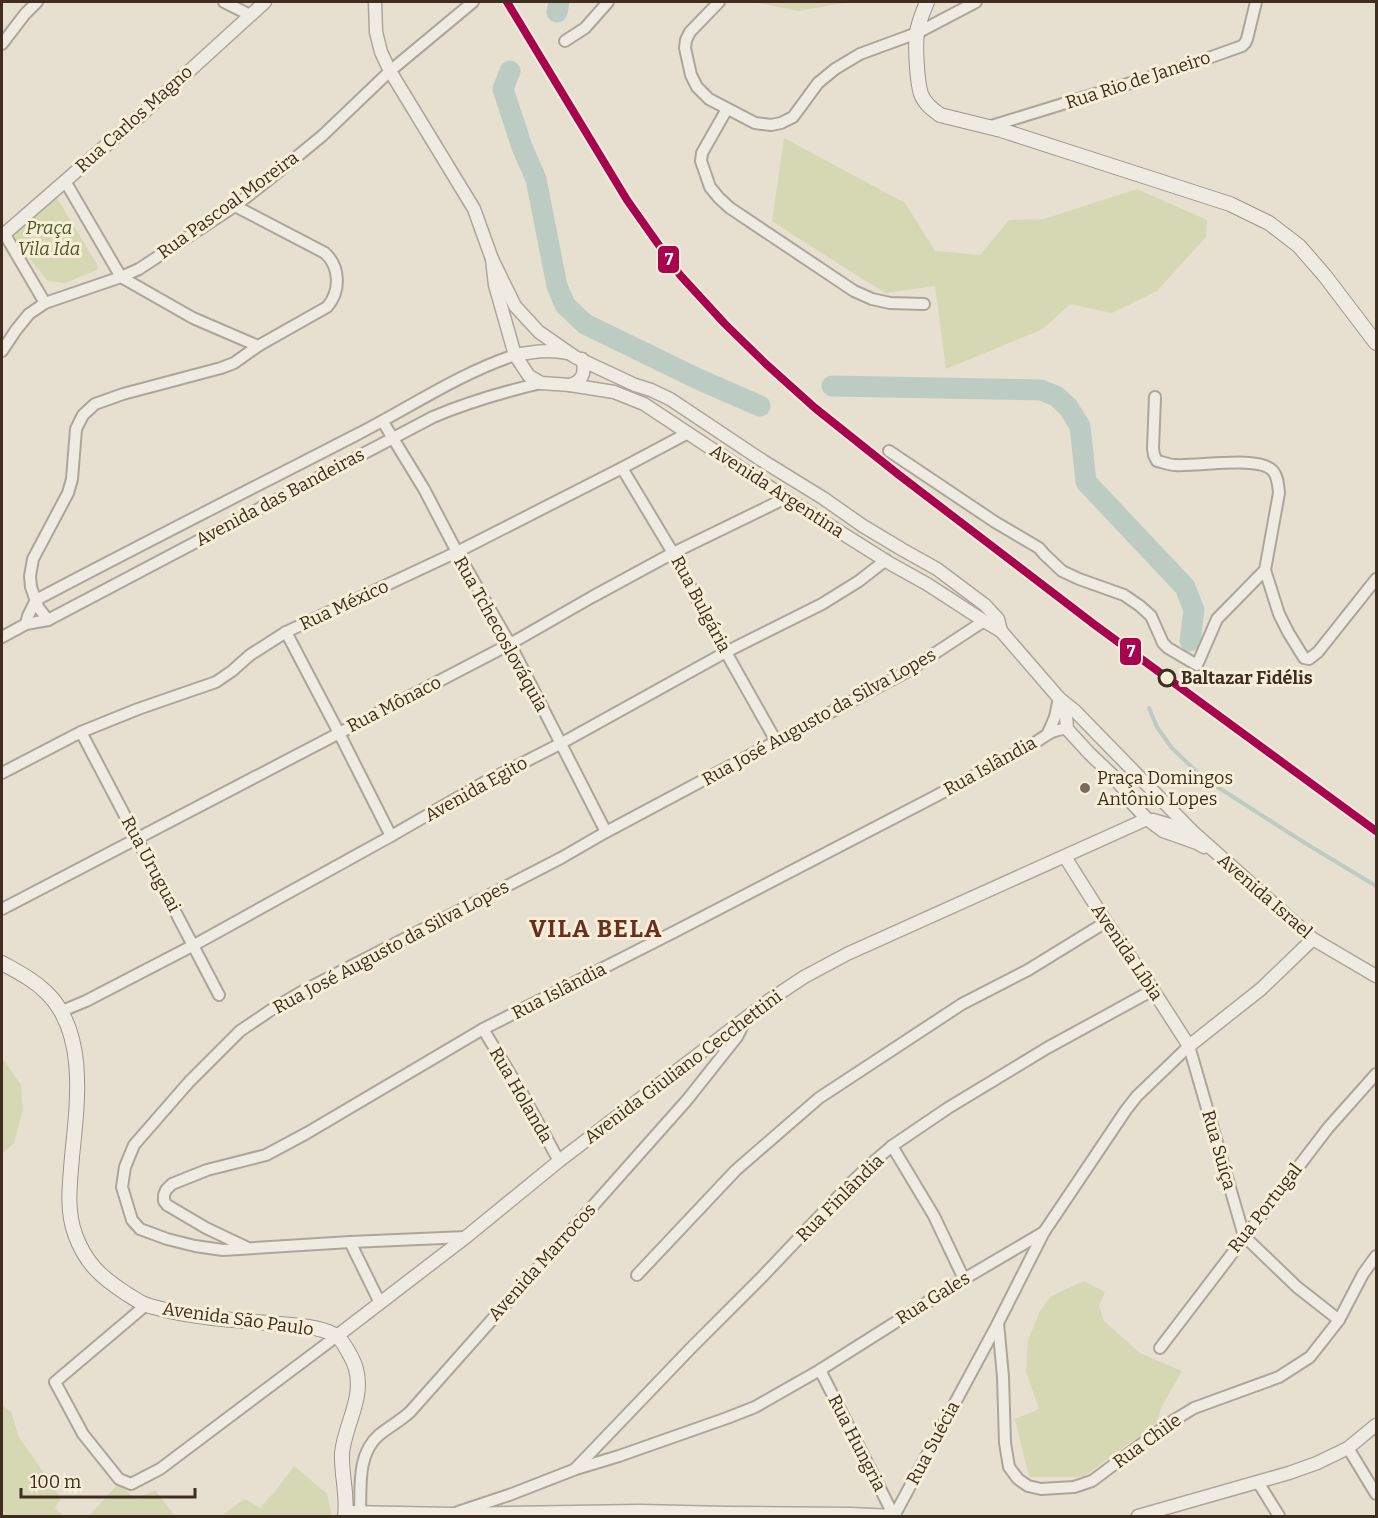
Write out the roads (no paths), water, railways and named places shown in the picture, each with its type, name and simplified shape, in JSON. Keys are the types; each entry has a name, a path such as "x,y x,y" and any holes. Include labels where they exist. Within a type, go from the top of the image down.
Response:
{"main road":[{"path":"927,2 917,33 917,61 921,93 932,109 940,115 988,127 1230,204 1269,223 1299,246 1377,343"},
{"name":"Avenida São Paulo","path":"2,963 29,978 47,993 62,1011 75,1046 77,1078 69,1188 70,1211 75,1233 85,1255 99,1274 146,1305 207,1318 318,1329 337,1336 356,1369 358,1389 356,1406 342,1454 350,1513"}],"street":[{"path":"2,44 37,2"},
{"path":"224,2 249,15"},
{"name":"Rua Carlos Magno","path":"3,234 141,115 265,2"},
{"path":"375,2 376,32 381,52 390,71 474,209 492,260 495,285 515,355 530,376 541,383"},
{"name":"Rua Pascoal Moreira","path":"45,303 139,269 235,206 322,136 390,71 472,2"},
{"path":"565,41 585,28 608,2"},
{"path":"719,2 690,32 686,40 685,48 691,75 697,87 709,99 755,123 771,125 793,117 818,83 835,69 860,54 917,33 976,2"},
{"name":"Rua Rio de Janeiro","path":"988,127 1189,65 1242,46 1247,39 1256,2"},
{"path":"727,109 701,157 710,187 719,198 730,208 854,291 872,299 890,303 924,304"},
{"path":"65,181 121,277 193,318 258,346"},
{"path":"48,620 41,612 36,600 30,576 33,559 68,492 72,479 76,429 83,415 94,404 123,394 221,368 327,307 333,300 336,292 337,271 325,253 235,206"},
{"path":"2,351 29,314 45,303 3,234"},
{"name":"Avenida Argentina","path":"492,260 515,306 539,332 576,356 635,385 670,399 863,526 937,569 985,605 998,619 1001,631"},
{"path":"515,355 558,351 576,356 584,367 584,373 581,379 570,385"},
{"name":"Avenida das Bandeiras","path":"36,600 382,422 441,387 494,362 515,355"},
{"name":"Avenida Argentina","path":"541,383 570,385 614,393 644,404 786,498 1001,631 1059,698"},
{"name":"Avenida das Bandeiras","path":"2,637 26,624 48,620 433,417 488,396 541,383"},
{"path":"1155,397 1153,448 1157,461 1173,465 1245,462 1264,465 1272,469 1278,481 1279,493 1265,570 1279,614 1304,658 1309,659 1318,652 1377,579"},
{"name":"Rua Tchecoslováquia","path":"382,422 424,489 510,644 606,832"},
{"name":"Rua México","path":"2,774 81,732 216,682 249,656 286,632 457,552 688,433"},
{"path":"889,451 994,522 1039,548 1062,571 1124,595 1140,606 1151,616 1167,648 1197,665 1216,619 1265,570"},
{"name":"Rua Bulgária","path":"622,468 673,553 776,741"},
{"name":"Rua Mônaco","path":"2,909 510,644 673,553 786,498"},
{"path":"217,507 225,527"},
{"name":"Avenida Egito","path":"62,1011 194,945 483,783 560,744 726,652 822,604 859,581 886,560"},
{"path":"912,575 921,572 925,562"},
{"path":"927,584 930,574 937,569"},
{"path":"26,624 36,600"},
{"name":"Rua José Augusto da Silva Lopes","path":"466,1237 223,1250 195,1246 140,1229 132,1220 122,1187 124,1167 134,1145 189,1082 240,1031 271,1010 303,991 561,858 908,671 984,621"},
{"path":"286,632 391,836"},
{"path":"1059,698 1066,716 1067,729 1111,774 1147,819 1162,831 1197,843 1215,853"},
{"name":"Rua Islândia","path":"1048,734 1059,698"},
{"name":"Avenida Israel","path":"1059,698 1075,711 1215,853 1313,939 1377,976"},
{"name":"Rua Islândia","path":"250,1249 206,1228 167,1205 164,1201 166,1190 172,1184 207,1170 266,1155 483,1029 934,797 1048,734 1067,729"},
{"name":"Rua Uruguai","path":"81,732 219,995"},
{"path":"1147,819 1192,831"},
{"name":"Avenida Giuliano Cecchettini","path":"337,1336 466,1237 559,1161 747,1017 804,977 847,954 1147,819"},
{"name":"Avenida Líbia","path":"1065,857 1189,1046"},
{"path":"637,1275 736,1170 819,1098 962,1004 1028,970 1106,922"},
{"name":"Rua Gales","path":"452,1514 576,1469 727,1419 755,1407 820,1370 963,1279 1044,1232 1137,1096 1189,1046 1261,989 1313,939"},
{"name":"Rua Finlândia","path":"576,1469 853,1181 892,1146 948,1108 1047,1048 1153,990"},
{"name":"Avenida Marrocos","path":"350,1513 365,1453 370,1444 410,1412 687,1100 737,1037 747,1017"},
{"name":"Rua Holanda","path":"483,1029 559,1161"},
{"name":"Rua Suíça","path":"1189,1046 1244,1236 1297,1287 1338,1320"},
{"name":"Rua Portugal","path":"1160,1348 1328,1128 1377,1074"},
{"path":"892,1146 934,1216 963,1279"},
{"name":"Rua Suécia","path":"894,1516 998,1323 1044,1232"},
{"path":"350,1242 380,1303"},
{"name":"Rua Chile","path":"998,1323 1004,1377 1005,1443 1009,1467 1018,1479 1028,1486 1041,1489 1074,1487 1092,1481 1171,1422 1194,1408 1279,1377 1310,1357 1338,1320 1363,1274 1377,1256"},
{"path":"146,1305 55,1382 83,1434 119,1479 131,1484 160,1469 337,1336"},
{"name":"Rua Hungria","path":"820,1370 894,1516"},
{"path":"1138,1516 1167,1512 1317,1463 1348,1448 1377,1425"},
{"path":"1348,1448 1377,1494"},
{"path":"1258,1482 1280,1516"},
{"path":"350,1513 640,1511 726,1515 894,1516"}],"waterway":[{"path":"557,12 559,2"},
{"path":"510,71 503,89 522,147 536,179 557,286 565,305 585,324 698,379 760,406"},
{"path":"832,386 1041,390 1056,396 1068,407 1080,426 1086,482 1185,587 1194,610 1190,641"},
{"path":"1149,708 1157,727 1171,747 1202,777 1376,886"}],"place":[{"name":"Baltazar Fidélis","path":"1167,678"},
{"name":"Praça Domingos Antônio Lopes","path":"1085,788"}],"district":[{"name":"VILA BELA","path":"596,929"}],"park label":[{"name":"Praça Vila Ida","path":"49,238"}]}
